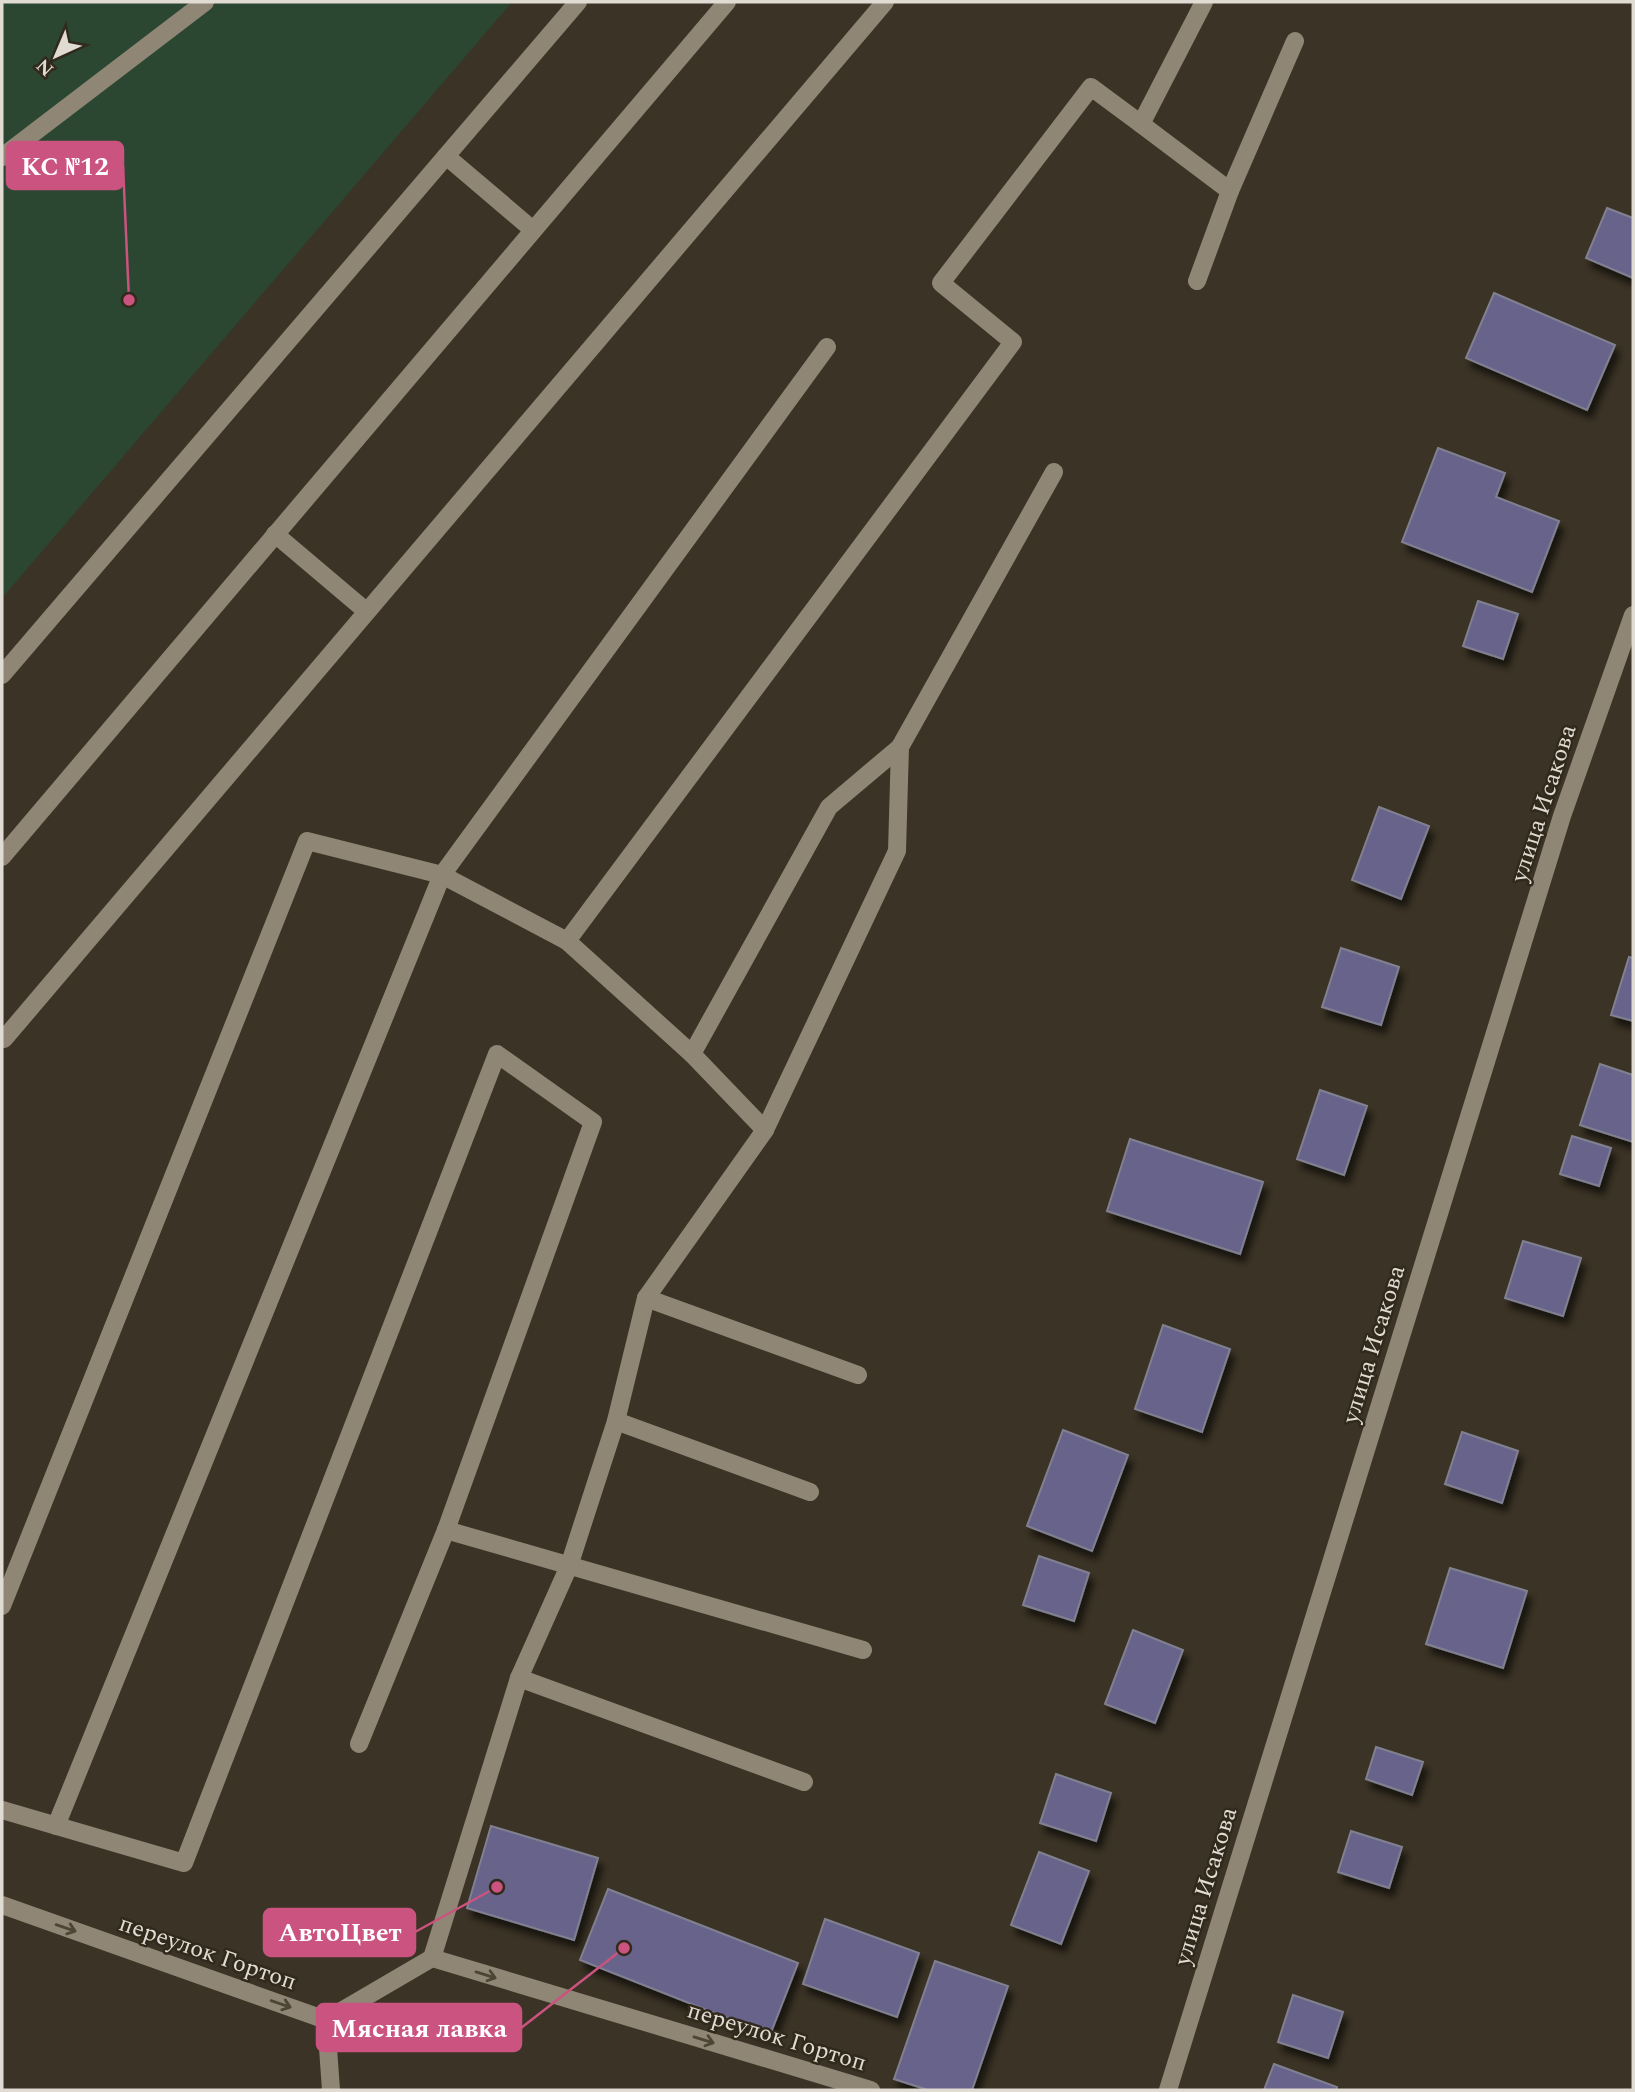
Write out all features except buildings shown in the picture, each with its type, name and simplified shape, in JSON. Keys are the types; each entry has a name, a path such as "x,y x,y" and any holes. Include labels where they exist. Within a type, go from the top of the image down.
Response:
{"street":[{"path":"2,157 205,2"},
{"path":"2,675 578,2"},
{"path":"2,857 727,2"},
{"path":"4,1039 885,2"},
{"path":"1141,124 1204,2"},
{"path":"1197,281 1230,191 1295,41"},
{"path":"567,940 1013,342 941,283 1091,87 1230,191"},
{"path":"446,156 533,230"},
{"path":"57,1826 442,875 827,347"},
{"path":"692,1055 829,807 900,747 1054,472"},
{"path":"275,534 366,611"},
{"name":"улица Исакова","path":"1168,2090 1558,830 1633,615"},
{"path":"331,2090 326,2020 432,1958 519,1678 569,1566 616,1421 646,1298 765,1130 897,851 900,747"},
{"path":"2,1606 307,841 442,875 567,940 692,1055 765,1130"},
{"path":"2,1810 184,1863 497,1054 593,1122 446,1531 359,1744"},
{"path":"646,1298 858,1375"},
{"path":"616,1421 810,1492"},
{"path":"446,1531 863,1650"},
{"path":"519,1678 804,1782"},
{"name":"переулок Гортоп","path":"2,1905 326,2020"},
{"name":"переулок Гортоп","path":"432,1958 871,2090"}],"green space":[{"path":"2,2 512,2 2,598"}],"place":[{"name":"КС №12","path":"129,300"},
{"name":"АвтоЦвет","path":"497,1887"},
{"name":"Мясная лавка","path":"624,1948"}]}
